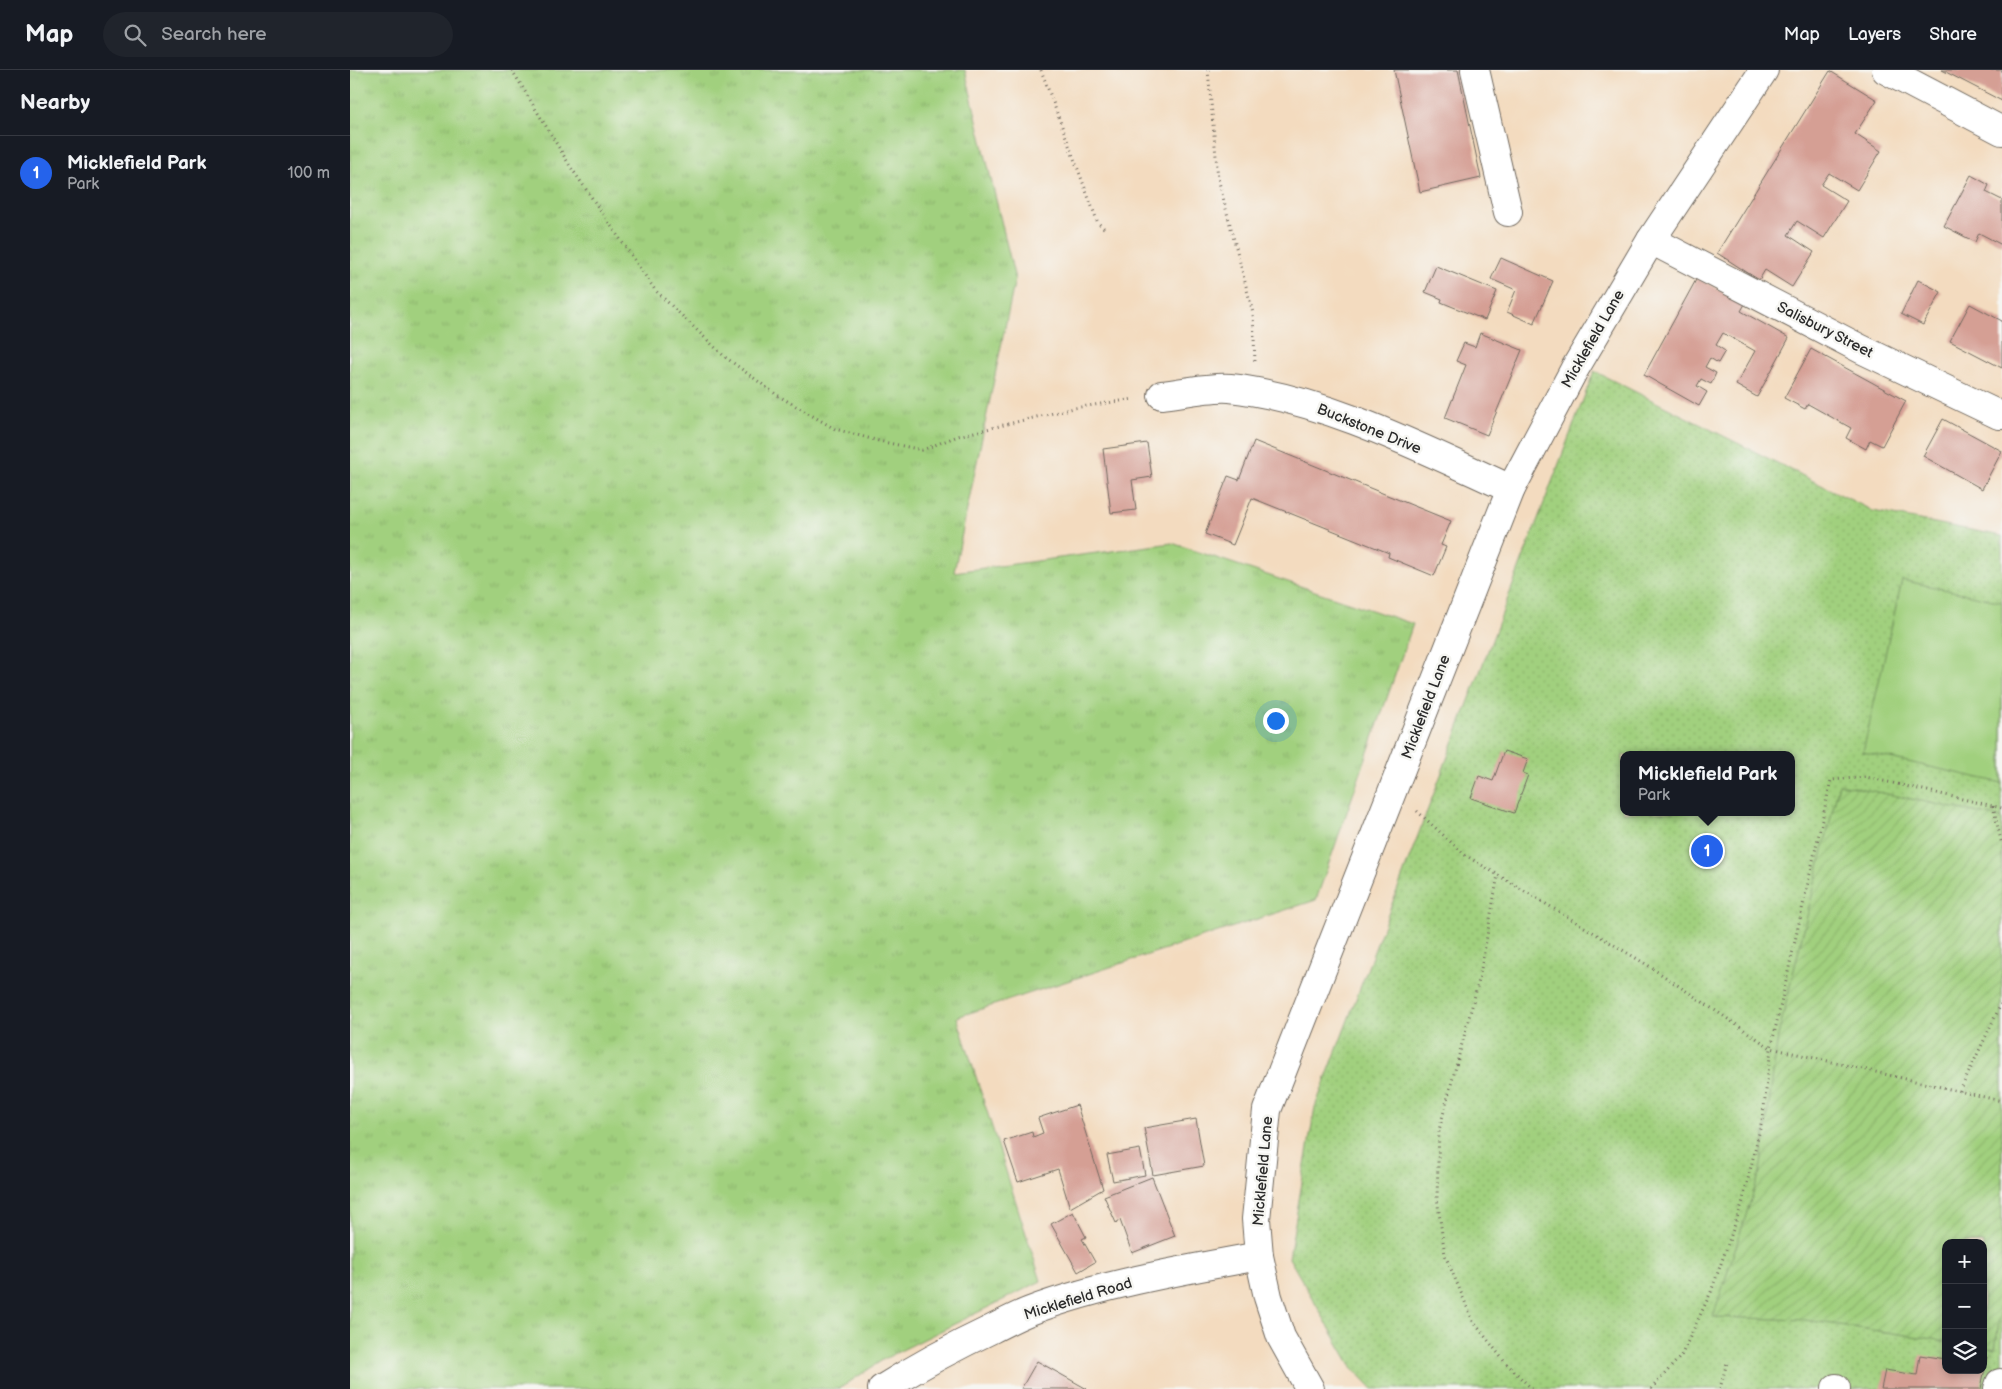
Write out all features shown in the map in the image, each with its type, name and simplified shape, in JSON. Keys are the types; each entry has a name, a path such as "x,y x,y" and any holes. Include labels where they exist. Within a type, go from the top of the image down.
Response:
{"main road":[{"path":"1475,70 1508,212"},
{"name":"Micklefield Lane","path":"1310,1389 1281,1337 1268,1297 1260,1256 1256,1219 1267,1110 1511,489 1574,370 1651,240 1764,70"},
{"path":"1886,70 2002,131"},
{"name":"Salisbury Street","path":"1651,240 1861,349 2002,415"},
{"name":"Buckstone Drive","path":"1162,395 1228,388 1288,399 1355,420 1511,489"},
{"name":"Micklefield Road","path":"882,1389 959,1345 1028,1311 1075,1296 1137,1281 1198,1267 1260,1256"}],"path":[{"path":"512,70 570,166 655,290 725,357 777,396 835,429 922,450 958,436 1074,408 1162,395"},
{"path":"1041,70 1098,223 1106,230"},
{"path":"1208,70 1218,178 1253,312 1256,393"},
{"path":"1651,1389 1682,1356 1714,1283 1742,1204 1763,1116 1771,1048 1831,780 1866,777 2002,808"},
{"path":"1394,787 1431,825 1465,855 1649,966 1771,1048 2002,1101"},
{"path":"1993,806 2002,844"},
{"path":"1498,876 1479,980 1439,1130 1437,1198 1445,1255 1473,1321 1504,1360 1532,1389"},
{"path":"1960,1091 2002,1002"},
{"path":"1720,1389 1727,1362"}],"green space":[{"path":"350,70 965,70 1015,279 954,572 1172,543 1413,624 1316,900 957,1017 1041,1281 884,1359 839,1389 350,1389"},
{"path":"1594,371 1873,511 2002,536 2002,1389 1373,1389 1352,1367 1289,1258 1315,1107"},
{"path":"1902,580 2002,602 2002,783 1863,752"},
{"path":"1839,784 2002,818 2002,1299 1995,1349 1987,1348 1987,1239 1942,1239 1942,1340 1805,1320 1713,1317 1760,1172 1778,1036"}],"building":[{"path":"1394,70 1458,70 1481,178 1420,192"},
{"path":"1942,70 2002,70 2002,101"},
{"path":"1830,71 1877,100 1855,134 1881,151 1857,190 1829,173 1821,185 1847,201 1824,238 1797,221 1788,235 1814,252 1792,287 1765,270 1759,280 1717,253"},
{"path":"1971,175 1989,185 1986,192 2002,200 2002,245 1979,233 1975,242 1944,226"},
{"path":"1501,258 1553,281 1534,324 1507,312 1516,290 1491,279"},
{"path":"1436,266 1497,291 1485,320 1441,302 1442,299 1425,292"},
{"path":"1697,278 1745,304 1741,311 1789,338 1757,397 1736,385 1755,351 1723,333 1716,345 1725,351 1718,363 1710,358 1705,367 1716,373 1711,384 1701,379 1697,386 1707,392 1699,406 1644,375"},
{"path":"1918,280 1941,292 1923,325 1901,314"},
{"path":"1970,304 2002,321 2002,368 1950,341"},
{"path":"1480,333 1522,350 1487,435 1445,418 1466,365 1456,361 1464,343 1475,347"},
{"path":"1811,349 1906,401 1882,446 1870,440 1866,449 1846,438 1851,428 1808,404 1805,409 1784,398"},
{"path":"1943,419 2002,451 1982,489 1923,456"},
{"path":"1254,441 1451,521 1441,545 1446,547 1434,576 1388,557 1389,553 1252,498 1233,545 1205,534 1228,476 1239,480"},
{"path":"1147,443 1152,477 1132,480 1136,510 1111,513 1103,449"},
{"path":"1504,751 1528,759 1523,773 1528,775 1514,813 1471,798 1479,776 1493,781"},
{"path":"1077,1105 1103,1189 1070,1208 1058,1169 1018,1182 1004,1141 1032,1132 1033,1137 1043,1133 1038,1118"},
{"path":"1196,1119 1204,1166 1153,1175 1144,1128"},
{"path":"1140,1149 1145,1175 1113,1181 1107,1155"},
{"path":"1152,1177 1175,1236 1132,1253 1120,1220 1116,1223 1104,1196"},
{"path":"1073,1212 1086,1237 1082,1239 1095,1262 1078,1272 1051,1224"},
{"path":"1920,1355 1942,1358 1942,1374 1984,1374 1981,1389 1881,1389 1885,1370 1917,1375"},
{"path":"1037,1361 1087,1389 1021,1389"}],"place":[{"name":"Micklefield Park","path":"1707,851"}]}
